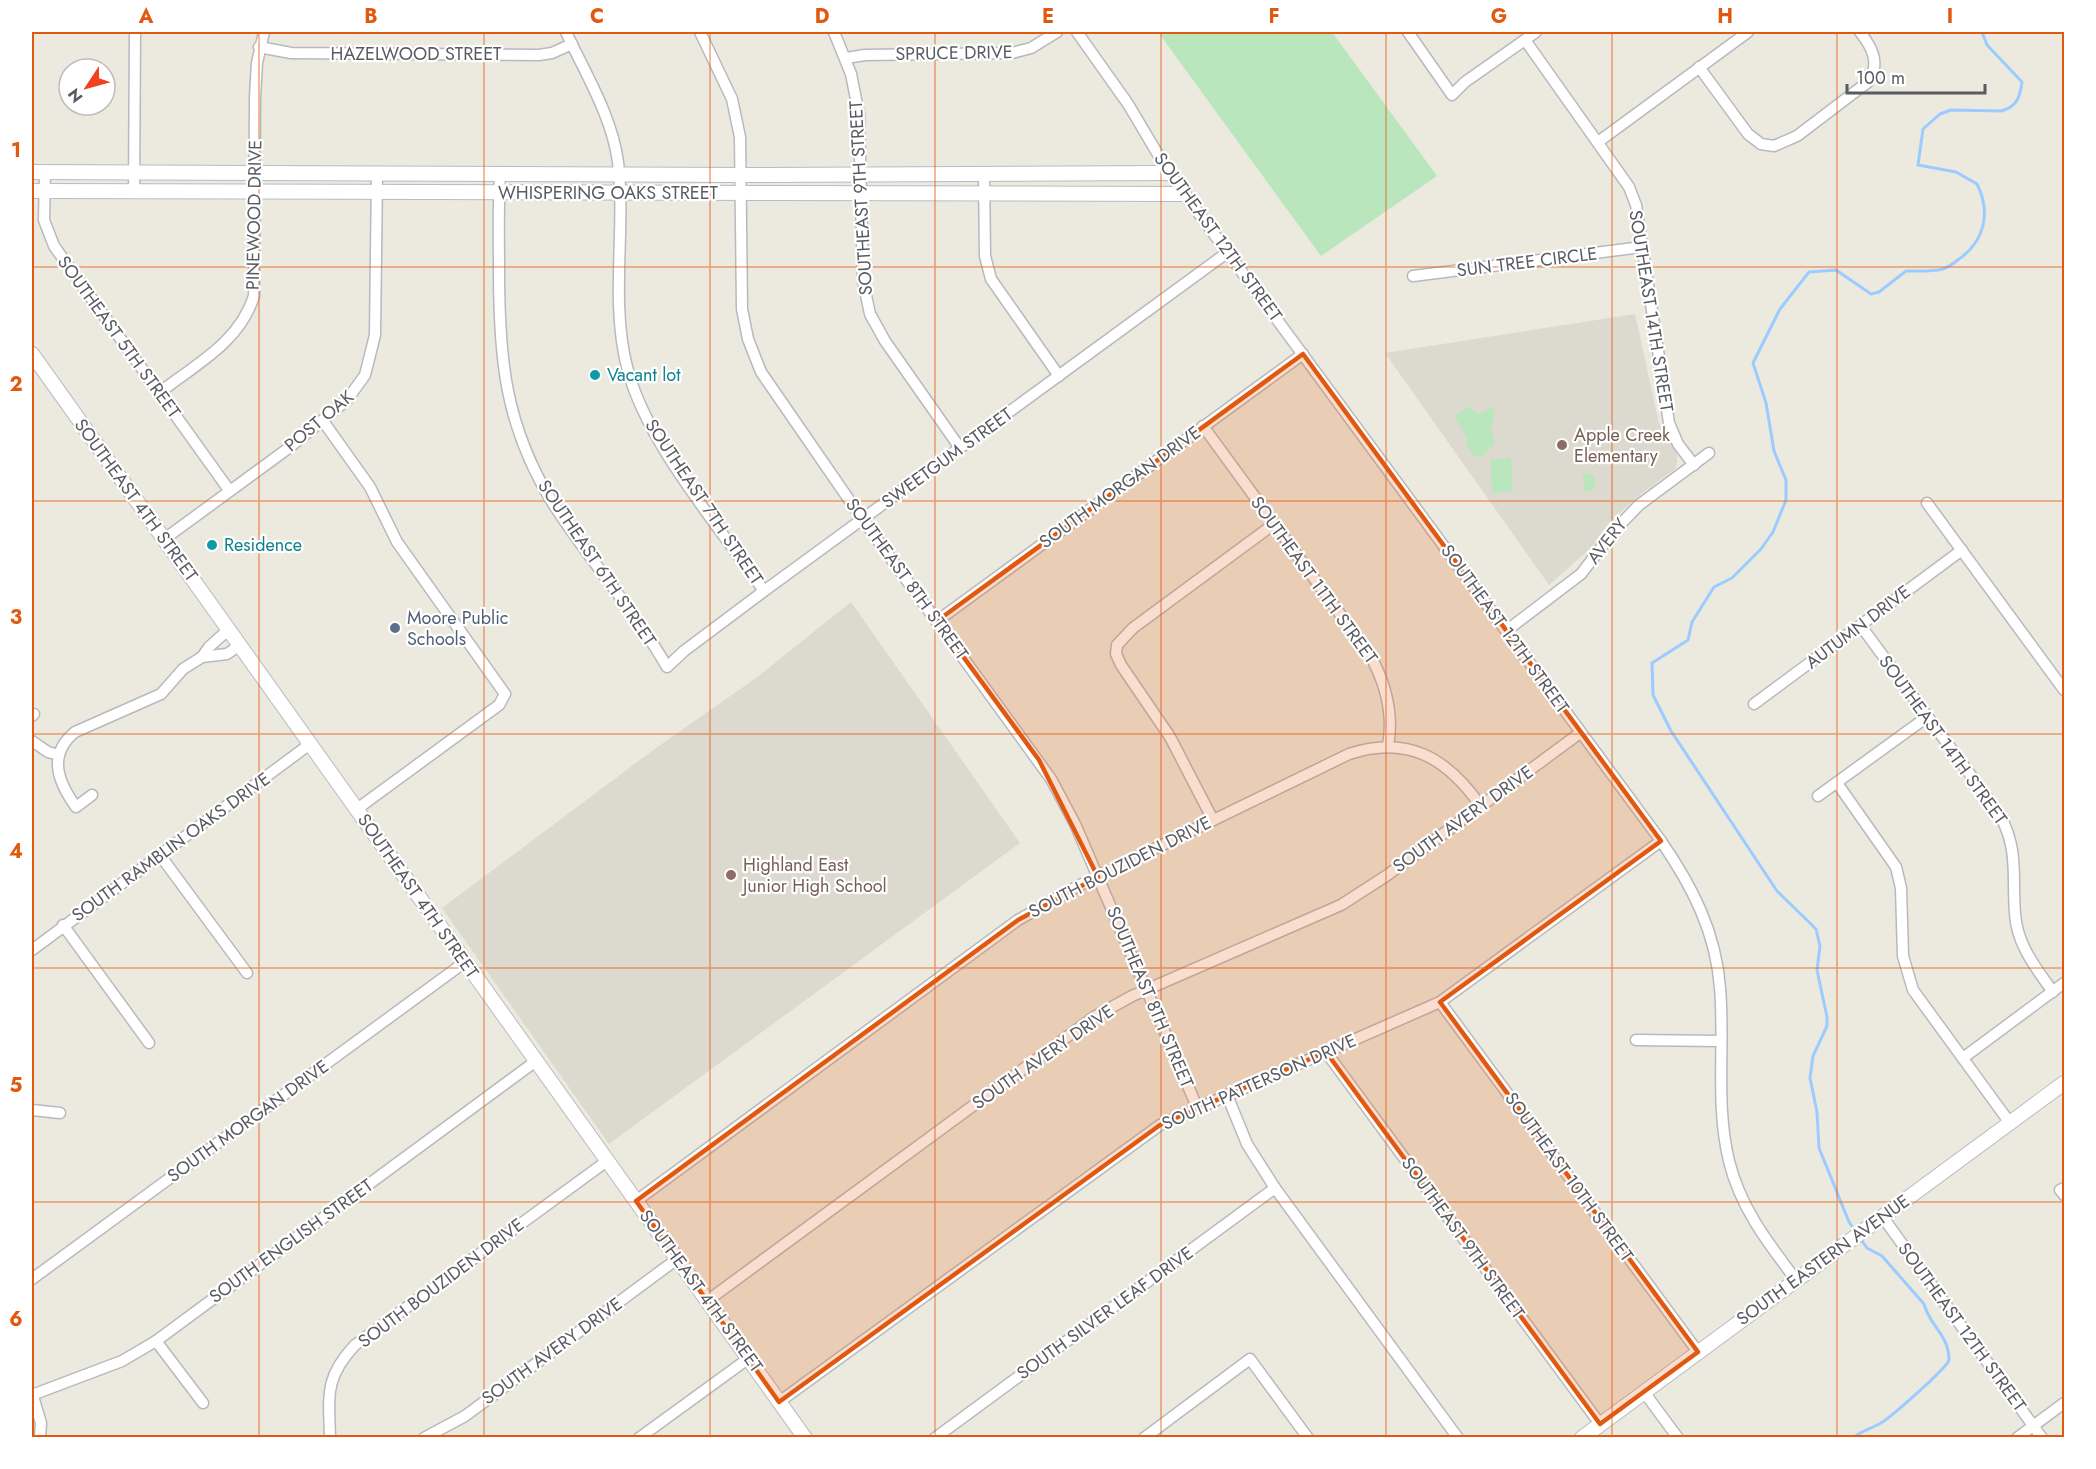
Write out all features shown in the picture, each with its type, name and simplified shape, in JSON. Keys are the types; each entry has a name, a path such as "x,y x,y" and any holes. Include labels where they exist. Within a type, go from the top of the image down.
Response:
{"street":[{"path":"134,191 135,32"},
{"name":"PINEWOOD DRIVE","path":"159,393 232,338 245,320 255,288 255,97 259,47 264,32"},
{"name":"SOUTHEAST 7TH STREET","path":"566,32 607,121 619,175 621,336 631,383 655,434 764,591"},
{"name":"SOUTHEAST 8TH STREET","path":"700,32 735,108 740,137 742,309 753,353 770,387 863,520 1039,760 1064,802 1197,1107"},
{"name":"SOUTHEAST 9TH STREET","path":"834,32 846,58 859,114 863,280 870,314 885,341 960,448"},
{"name":"SPRUCE DRIVE","path":"846,58 865,55 1012,53 1031,48 1057,32"},
{"name":"SOUTHEAST 12TH STREET","path":"1077,32 1128,104 1169,173 1661,842 1699,903 1711,936 1720,988 1721,1111 1729,1163 1753,1219 1796,1280"},
{"path":"1408,32 1452,95 1465,82 1536,32"},
{"path":"1598,142 1748,32"},
{"path":"1699,67 1748,134 1767,145 1779,145 1790,141 1868,82 1874,70 1875,57 1860,32"},
{"name":"SOUTHEAST 14TH STREET","path":"1525,40 1629,187 1636,205 1669,423 1678,444 1694,465"},
{"name":"HAZELWOOD STREET","path":"259,47 291,53 539,55 552,53 572,44"},
{"name":"WHISPERING OAKS STREET","path":"38,172 500,175 1169,173"},
{"name":"SOUTHEAST 5TH STREET","path":"38,172 38,191 46,229 54,246 229,490"},
{"name":"POST OAK","path":"163,540 323,421 357,390 370,361 376,318 377,174"},
{"name":"SOUTHEAST 6TH STREET","path":"500,175 498,193 501,361 516,428 525,453 554,505 667,668"},
{"path":"984,175 985,256 991,279 1059,376"},
{"name":"WHISPERING OAKS STREET","path":"38,191 1185,194"},
{"name":"SUN TREE CIRCLE","path":"1413,276 1642,247"},
{"name":"SWEETGUM STREET","path":"667,668 684,651 764,591 1228,252"},
{"name":"SOUTHEAST 4TH STREET","path":"32,354 805,1437"},
{"name":"SOUTH MORGAN DRIVE","path":"937,621 1303,354"},
{"path":"323,421 370,487 397,542 505,694 499,705 357,809"},
{"name":"SOUTHEAST 11TH STREET","path":"1203,426 1379,671 1389,706 1388,746"},
{"name":"AVERY","path":"1506,631 1576,579 1624,519 1709,453"},
{"path":"1927,503 2064,690"},
{"path":"1213,820 1170,737 1120,665 1116,649 1120,640 1133,628 1274,524"},
{"name":"AUTUMN DRIVE","path":"1754,704 1962,550"},
{"name":"SOUTHEAST 14TH STREET","path":"1861,626 2005,824 2015,858 2014,914 2017,929 2025,952 2053,992"},
{"path":"92,795 76,807 59,780 59,755 62,746 75,732 152,699 166,689 183,669 202,657 209,647 229,629"},
{"path":"202,657 227,654 240,645"},
{"path":"1818,796 1927,717"},
{"name":"SOUTH AVERY DRIVE","path":"708,1301 1094,1017 1146,990 1341,905 1386,876 1580,733"},
{"path":"32,741 48,752 59,755"},
{"name":"SOUTH RAMBLIN OAKS DRIVE","path":"32,950 310,744"},
{"name":"SOUTH BOUZIDEN DRIVE","path":"636,1201 1018,920 1098,877 1348,754 1388,746 1400,747 1439,761 1468,787 1480,805"},
{"path":"1837,783 1896,867 1901,888 1903,956 1908,979 1920,1003 2010,1123"},
{"name":"SOUTH PATTERSON DRIVE","path":"779,1402 1160,1125 1440,1002 1661,842"},
{"path":"160,855 246,973"},
{"path":"63,926 149,1043"},
{"name":"SOUTH MORGAN DRIVE","path":"32,1279 465,962"},
{"path":"1963,1058 2064,984"},
{"name":"SOUTHEAST 10TH STREET","path":"1440,1002 1698,1352"},
{"path":"1636,1040 1720,1041"},
{"name":"SOUTHEAST 9TH STREET","path":"1326,1052 1600,1424"},
{"name":"SOUTH ENGLISH STREET","path":"32,1394 122,1361 156,1341 536,1061"},
{"name":"SOUTH EASTERN AVENUE","path":"1582,1437 2064,1083"},
{"path":"1227,1095 1247,1144 1275,1188 1458,1437"},
{"path":"32,1110 60,1113"},
{"name":"SOUTH BOUZIDEN DRIVE","path":"330,1437 330,1386 336,1367 355,1345 607,1161"},
{"name":"SOUTH SILVER LEAF DRIVE","path":"935,1437 1275,1188"},
{"name":"SOUTHEAST 12TH STREET","path":"1882,1216 2042,1437"},
{"name":"SOUTH AVERY DRIVE","path":"424,1437 465,1416 677,1259"},
{"path":"156,1341 203,1403"},
{"path":"639,1437 749,1358"},
{"path":"1151,1436 1250,1359 1308,1437"},
{"path":"1644,1392 1678,1437"},
{"path":"32,1394 41,1423 40,1437"},
{"path":"2017,1437 2064,1403"}],"highlighted area":[{"path":"1303,354 1661,841 1440,1002 1698,1352 1600,1424 1326,1052 1160,1125 779,1402 636,1201 1018,920 1098,877 1039,760 937,621"}],"shaded area":[{"name":"Apple Creek Elementary","path":"1635,314 1659,423 1677,454 1677,463 1675,469 1641,494 1608,524 1591,548 1549,585 1385,353"},
{"name":"Highland East Junior High School","path":"851,602 1020,843 609,1144 442,908 656,748 756,678"}],"green space":[{"path":"1158,32 1332,32 1437,176 1321,256"},
{"path":"1469,406 1477,414 1492,407 1495,410 1491,431 1495,443 1481,457 1474,456 1466,444 1468,439 1454,416"},
{"path":"1511,458 1513,491 1492,493 1490,460"},
{"path":"1591,473 1596,482 1593,490 1584,491 1583,474"}],"waterway":[{"path":"1856,1232 1849,1222 1819,1148 1817,1112 1810,1078 1813,1056 1827,1026 1827,1017 1817,970 1820,946 1816,929 1777,891 1671,731 1653,695 1652,663 1688,640 1692,622 1714,587 1732,578 1761,549 1773,532 1786,500 1786,480 1774,451 1766,403 1753,363 1780,309 1809,272 1836,270 1871,294 1879,292 1906,271 1934,271 1947,267 1968,252 1980,235 1984,205 1977,184 1956,172 1918,165 1923,129 1940,114 1951,110 2001,111 2011,107 2019,97 2022,82 1987,45 1982,32"},
{"path":"1853,1438 1881,1423 1895,1412 1929,1382 1949,1360 1943,1337 1930,1319 1924,1304 1882,1256 1867,1248 1860,1238"}],"place":[{"name":"Vacant lot","path":"595,375"},
{"name":"Apple Creek Elementary","path":"1562,445"},
{"name":"Residence","path":"212,545"},
{"name":"Moore Public Schools","path":"395,628"},
{"name":"Highland East Junior High School","path":"731,875"}]}
